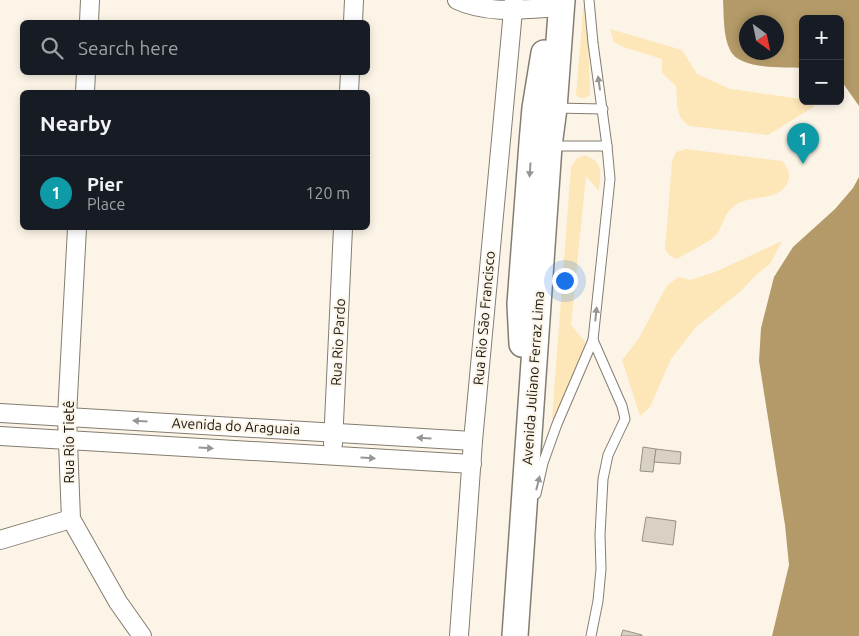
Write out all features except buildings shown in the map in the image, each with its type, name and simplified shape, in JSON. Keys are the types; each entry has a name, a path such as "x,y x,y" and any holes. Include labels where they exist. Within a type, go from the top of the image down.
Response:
{"main road":[{"name":"Avenida Juliano Ferraz Lima","path":"515,636 530,434 540,145 544,108 562,10"}],"street":[{"path":"89,20 90,0"},
{"path":"353,20 354,0"},
{"path":"457,0 489,9 513,5 562,10"},
{"name":"Rua Rio São Francisco","path":"459,636 473,441 513,5"},
{"path":"85,90 86,75"},
{"path":"350,75 350,90"},
{"name":"Rua Rio Tietê","path":"78,230 67,416 71,519 118,602 142,636"},
{"name":"Rua Rio Pardo","path":"332,456 343,230"},
{"name":"Avenida do Araguaia","path":"0,413 473,441"},
{"name":"Avenida do Araguaia","path":"0,436 472,464"},
{"path":"0,540 71,519"}],"lane":[{"path":"521,565 543,463 557,424 593,340 610,179 589,0"},
{"path":"544,108 602,109"},
{"path":"540,145 607,146"},
{"path":"590,636 598,601 601,569 600,535 603,479 608,455 625,419 622,406 593,340"}],"shaded area":[{"path":"584,0 587,0 590,94 586,98 580,98 576,95"},
{"path":"723,0 859,0 859,106 844,85 844,15 799,15 799,68 763,66 741,60 784,60 784,15 739,15 739,58 730,50 725,32"},
{"path":"610,29 682,50 697,74 730,89 799,99 799,105 815,106 768,135 689,126 684,122 679,113 676,86 662,73 662,59 623,47 614,42"},
{"path":"686,149 782,161 786,166 789,179 782,190 777,193 743,201 732,207 714,238 677,259 670,256 665,249 672,161 676,152"},
{"path":"585,155 596,161 600,174 599,191 586,176 571,325 585,342 581,361 558,419 552,419 571,167 576,159"},
{"path":"859,177 859,636 772,636 789,565 785,525 759,361 761,328 774,277 793,247 835,209 853,188"},
{"path":"782,241 770,264 741,291 696,327 671,359 650,407 640,416 622,360 639,338 666,287 678,277 690,280 715,272"}],"place":[{"name":"Pier","path":"803,164"}]}
